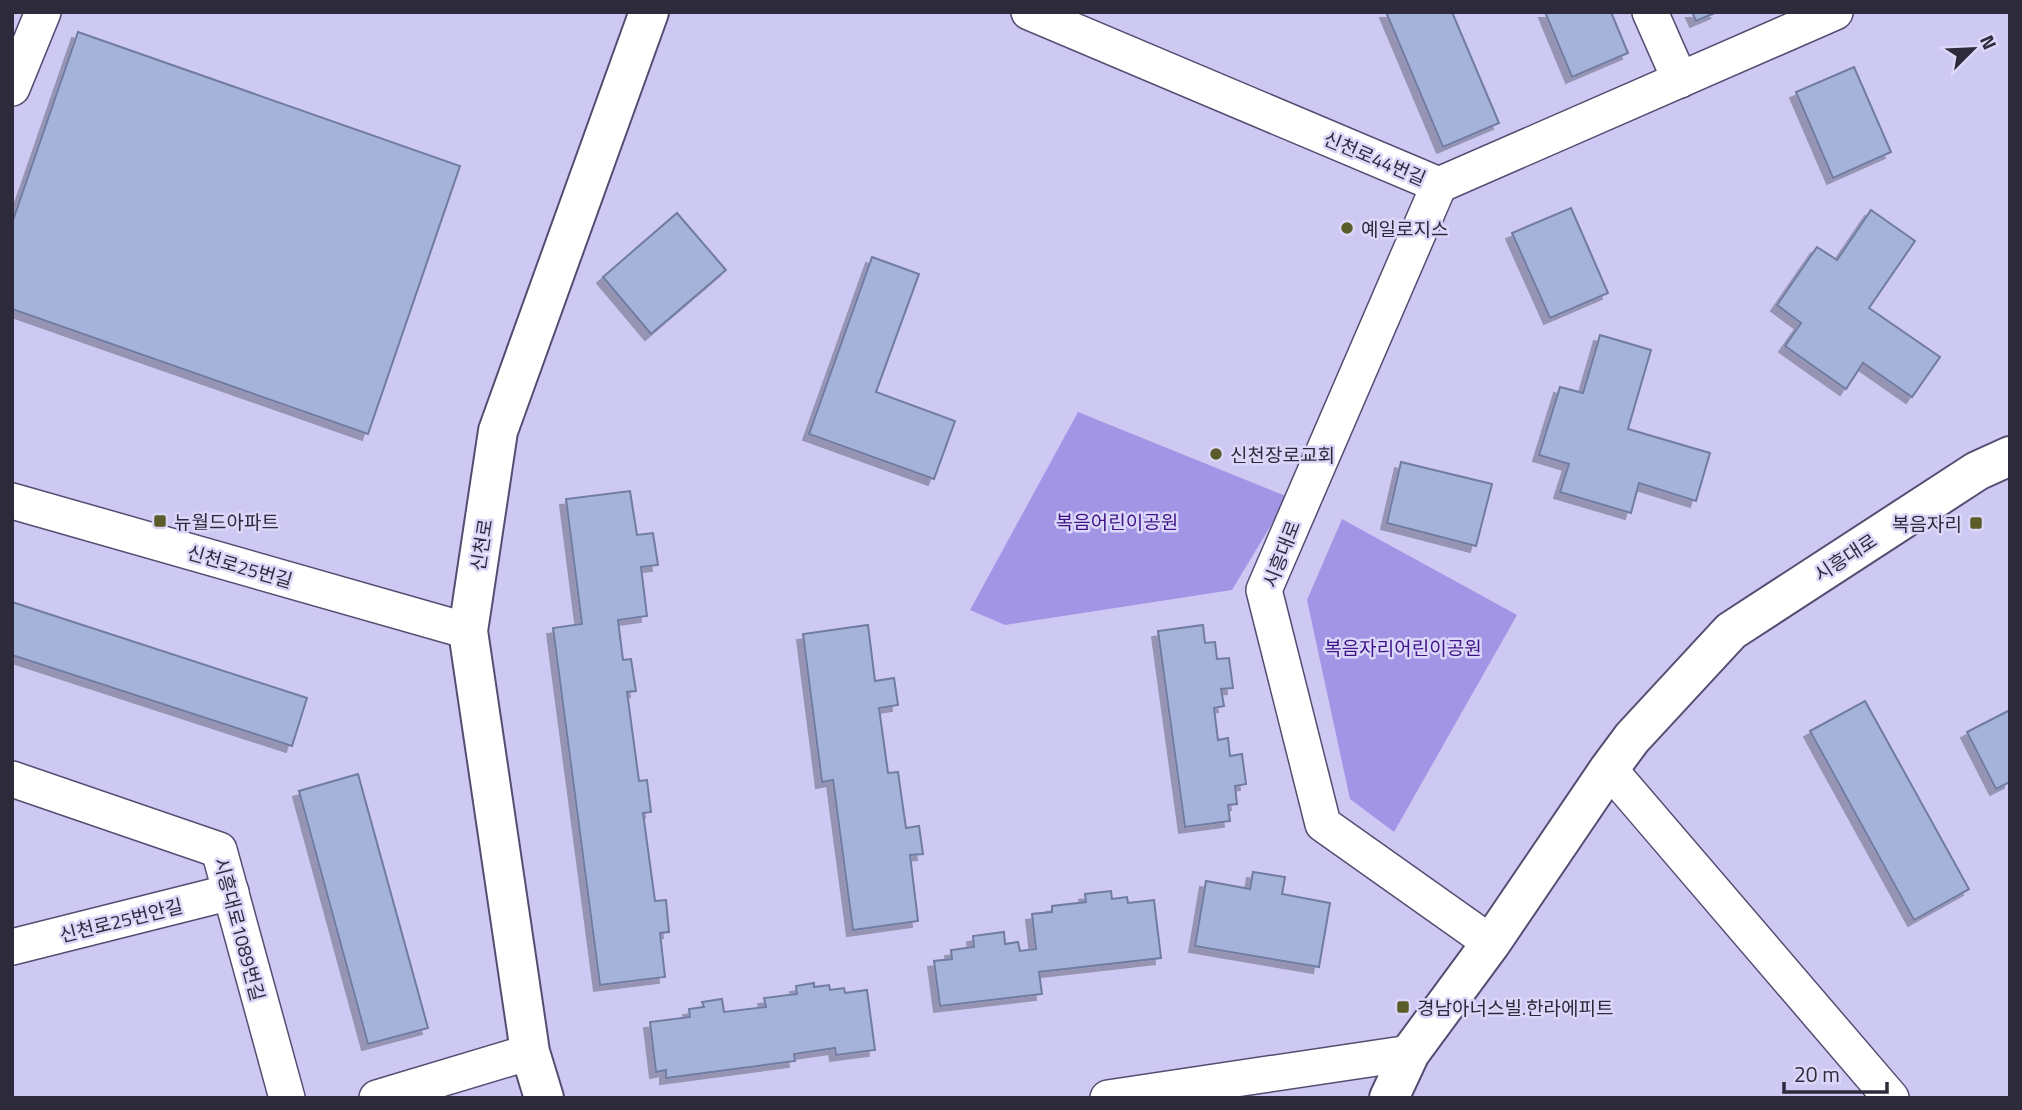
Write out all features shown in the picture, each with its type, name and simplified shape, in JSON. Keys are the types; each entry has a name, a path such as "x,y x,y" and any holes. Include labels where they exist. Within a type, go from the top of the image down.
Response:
{"street":[{"path":"12,88 43,12"},
{"name":"신천로","path":"544,1098 530,1052 468,631 498,431 649,12"},
{"name":"신천로44번길","path":"1029,12 1439,186 1835,12"},
{"path":"1650,12 1680,80"},
{"name":"시흥대로","path":"1439,186 1264,590 1323,824 1491,943"},
{"name":"시흥대로","path":"1389,1098 1410,1054 1491,943 1609,769 1632,738 1731,631 1977,471 2010,456"},
{"name":"신천로25번길","path":"12,501 468,631"},
{"path":"1609,769 1891,1098"},
{"name":"시흥대로1089번길","path":"12,779 219,850 287,1098"},
{"name":"신천로25번안길","path":"12,947 230,892"},
{"path":"377,1098 530,1052"},
{"path":"1108,1098 1410,1054"}],"green space":[{"name":"복음어린이공원","path":"1078,412 1288,497 1232,590 1005,625 970,610"},
{"name":"복음자리어린이공원","path":"1342,519 1517,615 1394,832 1350,799 1307,600"}],"building":[{"path":"1386,12 1452,12 1499,123 1443,147"},
{"path":"1545,12 1611,12 1628,53 1572,77"},
{"path":"1692,12 1717,12 1696,21"},
{"path":"78,32 460,166 368,434 12,309 12,223"},
{"path":"1854,67 1891,152 1833,178 1796,92"},
{"path":"1571,208 1608,293 1550,318 1512,233"},
{"path":"1871,210 1915,241 1869,308 1940,357 1912,397 1863,363 1846,389 1785,346 1801,323 1777,305 1817,247 1837,260"},
{"path":"677,213 726,270 651,334 603,277"},
{"path":"872,257 919,274 876,392 955,421 934,479 809,434"},
{"path":"1600,335 1651,350 1628,429 1710,453 1696,501 1639,483 1631,513 1560,492 1569,464 1539,455 1560,387 1583,393"},
{"path":"1401,462 1492,484 1476,546 1387,523"},
{"path":"630,491 637,535 653,533 658,565 641,567 647,616 618,620 623,660 631,659 636,691 627,692 639,781 647,780 651,812 643,813 655,901 666,900 669,932 660,933 665,977 600,985 553,628 582,624 566,499"},
{"path":"12,602 307,698 292,746 12,655"},
{"path":"868,625 875,681 894,678 898,705 879,708 888,773 898,772 906,828 919,826 923,854 910,855 918,921 853,930 833,780 822,782 803,634"},
{"path":"1203,625 1205,643 1215,642 1217,659 1229,658 1233,688 1221,689 1224,706 1214,708 1218,740 1228,738 1230,756 1242,754 1246,784 1235,786 1237,804 1228,805 1230,821 1185,827 1158,631"},
{"path":"1865,701 1969,889 1914,920 1810,731"},
{"path":"2010,710 2010,782 1996,789 1967,732"},
{"path":"358,774 428,1028 368,1044 299,791"},
{"path":"1253,872 1285,877 1282,894 1330,903 1319,967 1195,946 1206,881 1250,889"},
{"path":"1111,891 1112,899 1127,897 1128,903 1154,900 1161,958 1039,972 1042,994 940,1006 934,961 952,959 951,950 974,947 973,936 1004,932 1005,944 1018,942 1020,951 1036,949 1032,914 1052,912 1052,906 1086,902 1085,894"},
{"path":"814,983 814,987 829,985 830,990 844,988 845,993 867,990 875,1050 836,1055 835,1048 794,1054 795,1061 666,1078 666,1070 656,1072 650,1022 690,1017 689,1009 704,1007 702,1002 722,999 724,1012 766,1007 764,998 797,994 796,986"}],"place":[{"name":"예일로지스","path":"1347,228"},
{"name":"신천장로교회","path":"1216,454"},
{"name":"뉴월드아파트","path":"160,521"},
{"name":"복음자리","path":"1976,523"},
{"name":"경남아너스빌.한라에피트","path":"1403,1007"}]}
